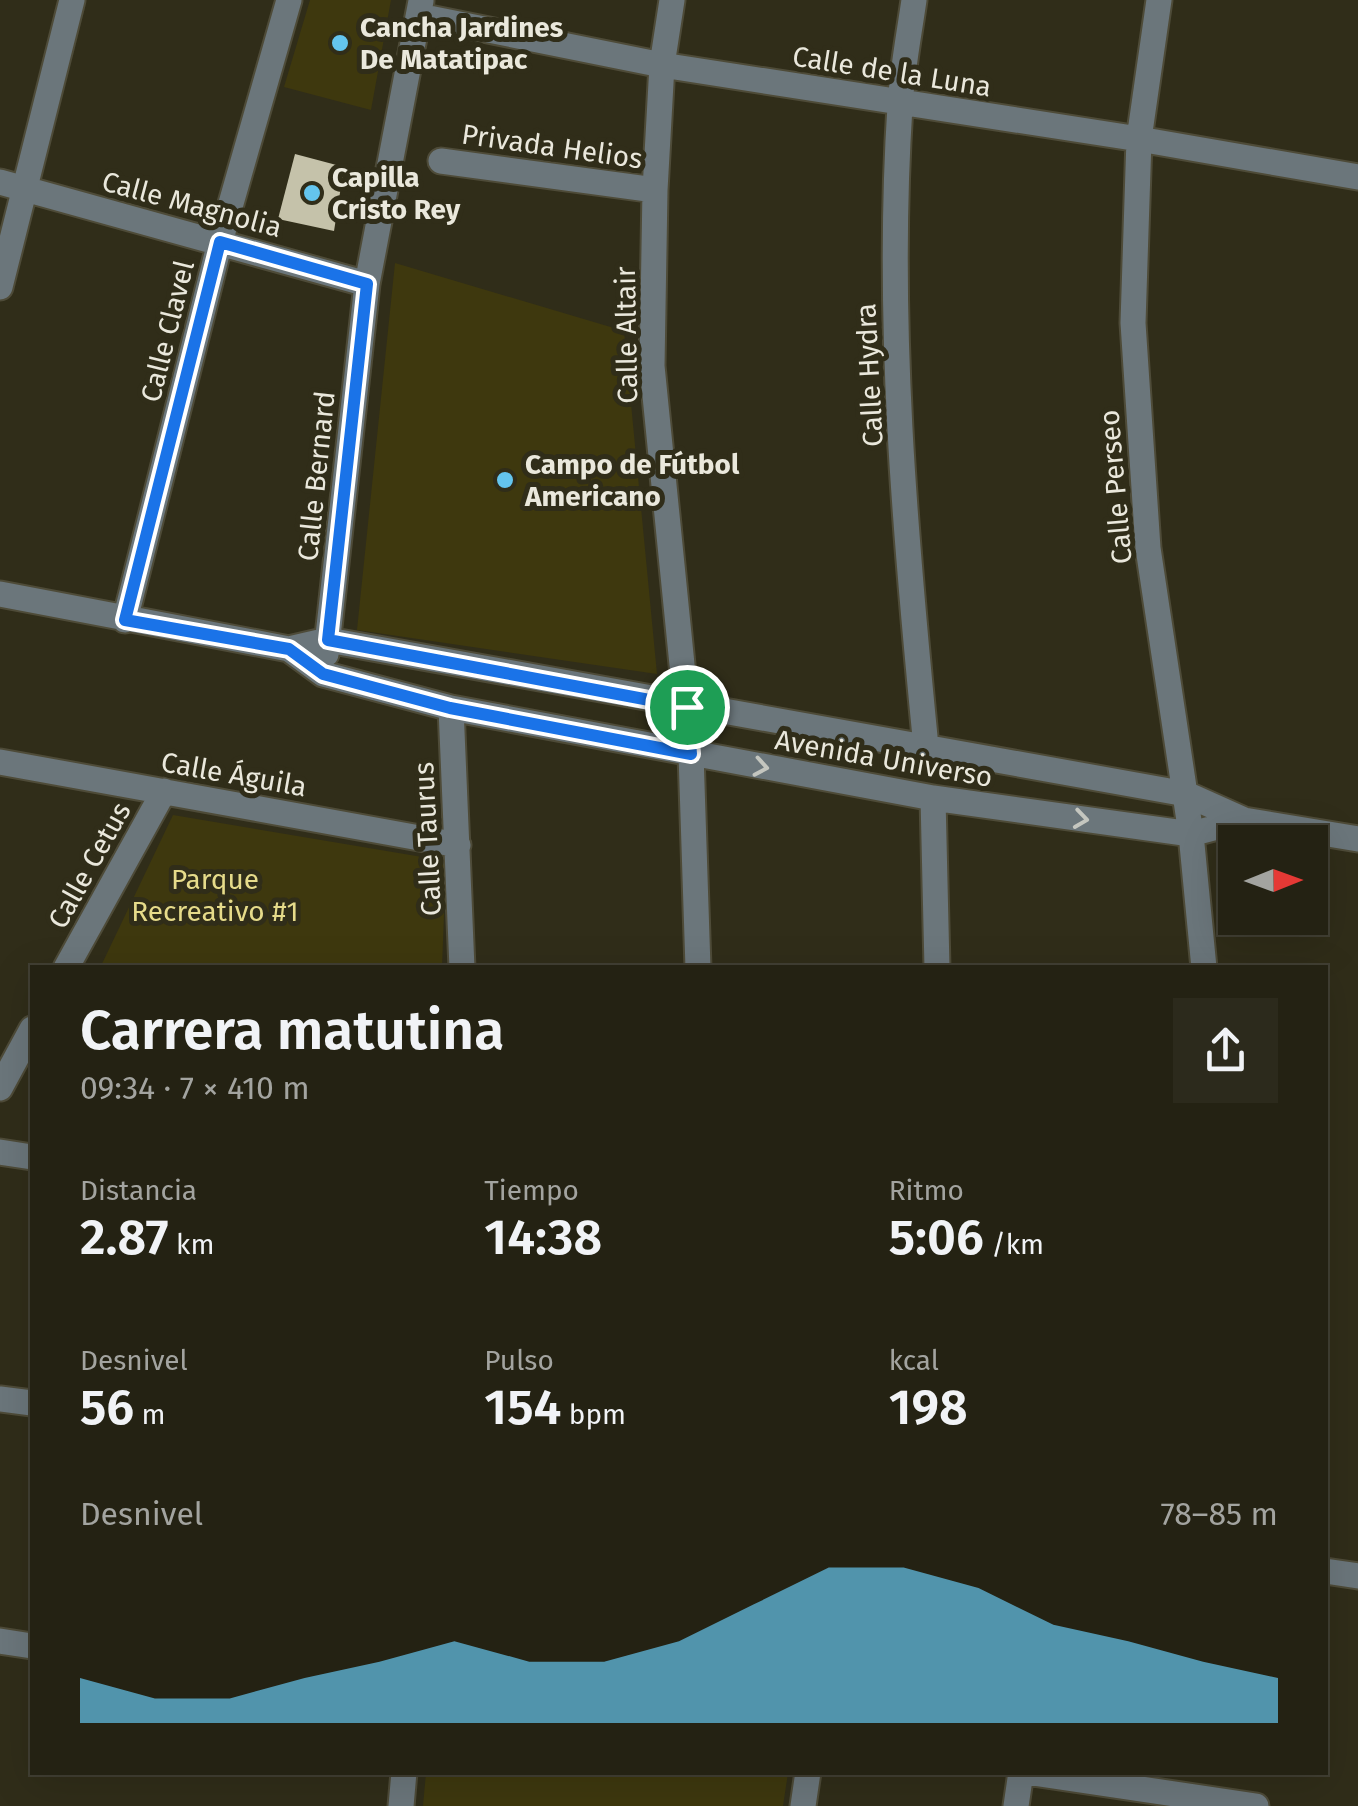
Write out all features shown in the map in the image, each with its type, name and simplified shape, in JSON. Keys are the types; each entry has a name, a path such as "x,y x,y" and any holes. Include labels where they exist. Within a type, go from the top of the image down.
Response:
{"street":[{"path":"0,288 72,0"},
{"name":"Calle Clavel","path":"125,620 220,242 289,0"},
{"name":"Calle Altair","path":"672,0 662,65 655,190 652,366 691,754 698,965"},
{"name":"Calle Hydra","path":"914,0 900,104 894,312 909,573 926,748"},
{"name":"Calle Perseo","path":"1159,0 1139,139 1133,322 1148,548 1186,794 1204,965"},
{"name":"Calle de la Luna","path":"420,8 662,65 1358,177"},
{"name":"Calle Bernard","path":"323,674 367,284 420,8"},
{"name":"Privada Helios","path":"441,161 655,190"},
{"name":"Calle Magnolia","path":"0,182 367,284"},
{"name":"Avenida Universo","path":"0,594 289,649 328,640 1186,794 1244,820 1358,839"},
{"name":"Avenida Universo","path":"289,649 323,674 450,708 933,798 1191,834 1244,820"},
{"path":"422,700 428,658"},
{"name":"Calle Taurus","path":"450,708 462,965"},
{"name":"Calle Águila","path":"0,762 458,844"},
{"name":"Calle Cetus","path":"68,965 164,791"},
{"path":"933,798 937,965"},
{"path":"0,1088 30,1033"},
{"path":"0,1152 30,1157"},
{"path":"0,1399 30,1403"},
{"path":"1328,1571 1358,1576"},
{"path":"0,1642 30,1646"},
{"path":"400,1806 404,1775"},
{"path":"803,1806 808,1775"},
{"path":"1016,1806 1023,1775"},
{"path":"1043,1775 1256,1806"}],"green space":[{"name":"Cancha Jardines De Matatipac","path":"310,0 391,0 371,110 284,87"},
{"name":"Campo de Fútbol Americano","path":"395,263 624,331 657,674 357,630"},
{"name":"Parque Recreativo #1","path":"173,815 446,861 442,965 101,965"},
{"path":"426,1775 788,1775 783,1806 423,1806"}],"building":[{"name":"Capilla Cristo Rey","path":"295,154 344,167 334,231 278,219"}],"place":[{"name":"Cancha Jardines De Matatipac","path":"340,43"},
{"name":"Capilla Cristo Rey","path":"312,193"},
{"name":"Campo de Fútbol Americano","path":"505,480"}],"route":[{"path":"220,242 367,284 328,640 687,707 691,754 450,708 323,674 289,649 125,620 220,242"}]}
